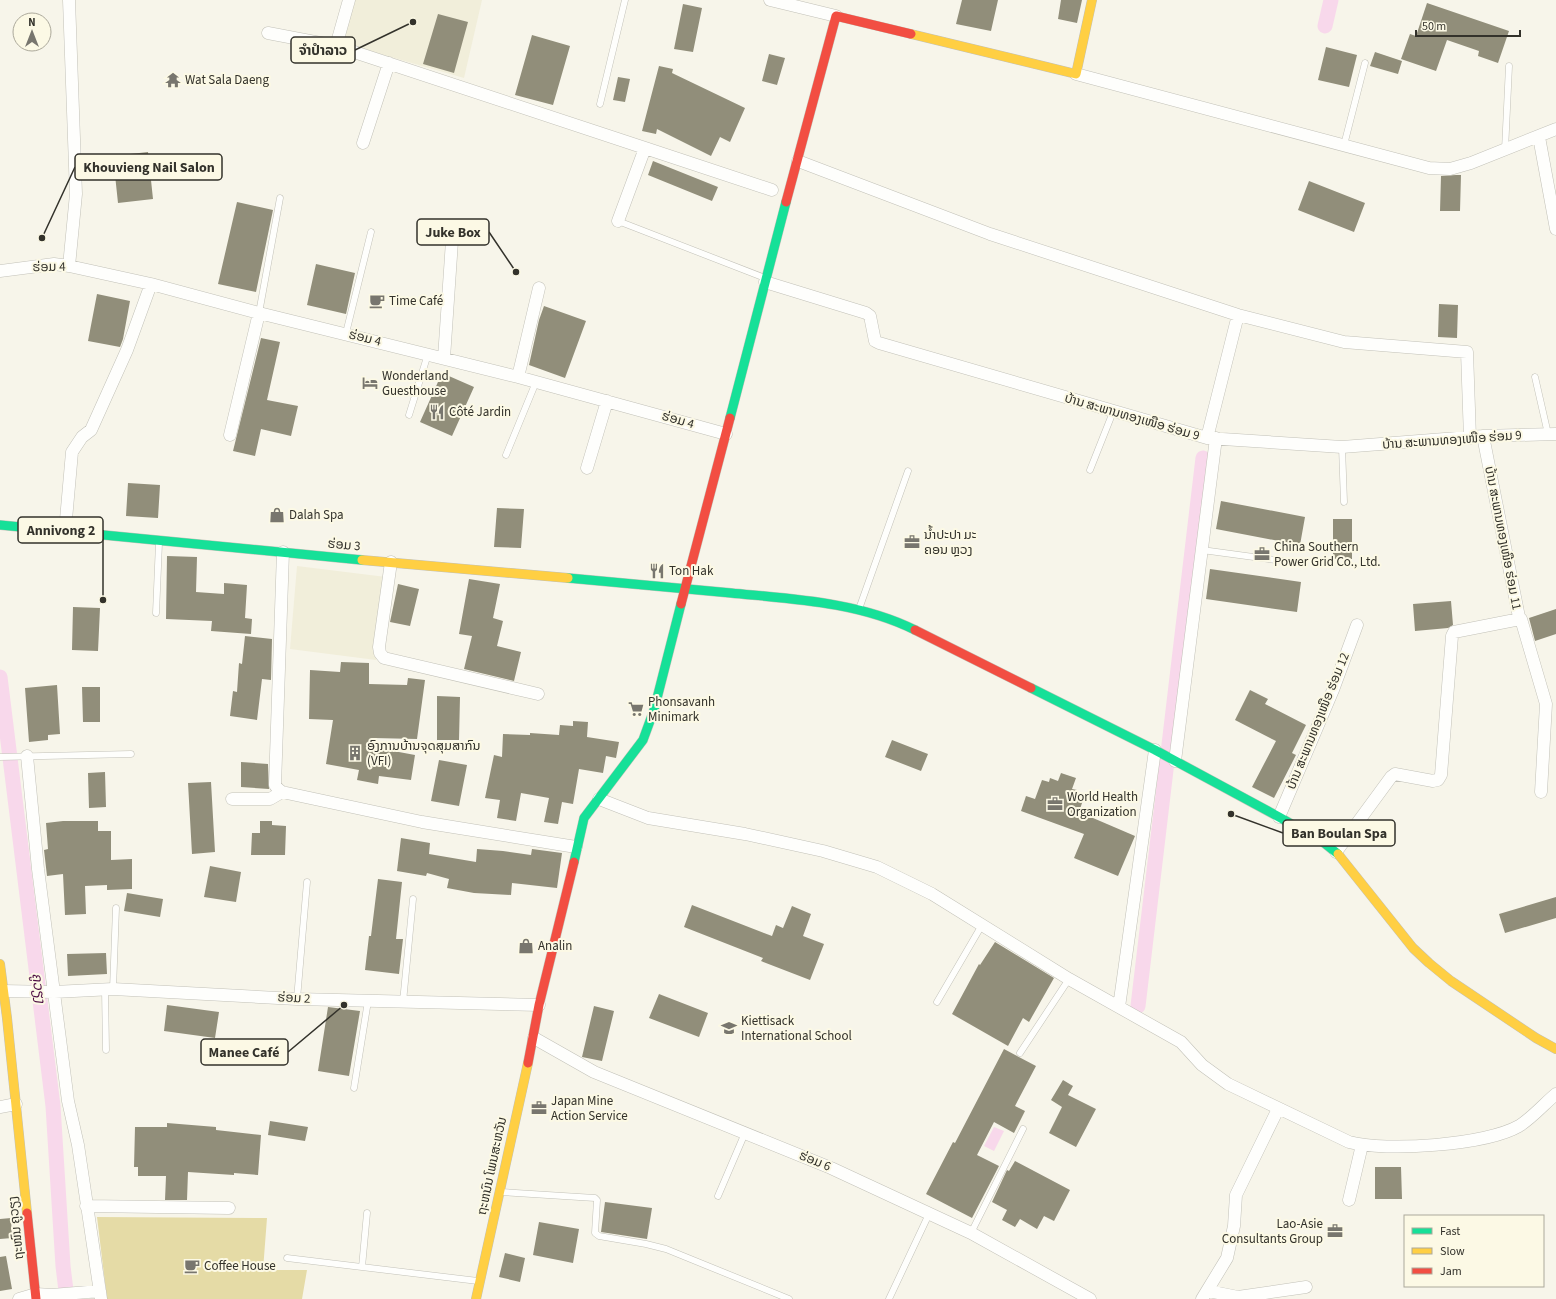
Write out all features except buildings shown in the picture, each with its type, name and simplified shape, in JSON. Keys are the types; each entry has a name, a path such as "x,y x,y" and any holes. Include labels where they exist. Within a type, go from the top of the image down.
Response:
{"street":[{"path":"69,0 76,194 69,266"},
{"path":"336,46 349,0"},
{"path":"770,0 1076,74 1429,168 1450,169 1471,163 1556,129"},
{"path":"1076,74 1092,0"},
{"name":"ຖະຫນົນ ໂພນສະຫວັນ","path":"476,1299 540,1005 584,818 643,740 654,710 836,16"},
{"path":"268,33 336,46 772,190"},
{"path":"363,143 389,63"},
{"path":"1539,137 1556,229"},
{"path":"618,221 645,148"},
{"path":"798,161 990,234 1238,314 1344,342 1467,352 1470,438"},
{"path":"444,358 452,240"},
{"name":"ຮ່ອມ 4","path":"0,271 39,265 69,266 151,284 259,313 346,333 518,377 726,434"},
{"name":"ບ້ານ ສະພານທອງເໜືອ ຮ່ອມ 9","path":"766,280 866,313 870,316 875,341 878,343 1113,412 1211,438 1342,447 1483,436 1552,434"},
{"path":"65,531 72,452 82,437 91,430 127,350 151,284"},
{"path":"518,377 539,288"},
{"path":"230,435 259,313"},
{"path":"1175,761 1202,550 1211,438 1238,314"},
{"path":"587,468 607,401"},
{"name":"ບ້ານ ສະພານທອງເໜືອ ຮ່ອມ 11","path":"1336,852 1391,777 1395,774 1433,781 1438,780 1441,775 1452,636 1454,632 1515,620 1519,617 1483,436"},
{"name":"ຮ່ອມ 3","path":"0,524 159,541 796,599 859,610 907,626 1154,750 1279,816 1323,842 1336,852 1413,948 1429,963 1451,981 1536,1038 1556,1049"},
{"path":"283,552 275,785 278,789 282,792 422,822 576,847"},
{"path":"391,562 379,647 380,653 384,658 538,694"},
{"path":"1519,617 1521,619 1546,704 1541,792"},
{"name":"ບ້ານ ສະພານທອງເໜືອ ຮ່ອມ 12","path":"1279,816 1332,690 1357,625"},
{"path":"1119,1007 1154,750"},
{"path":"19,1299 52,1294 98,1294 78,1145 68,1101 52,992 24,756"},
{"path":"232,798 270,800 282,792"},
{"path":"599,798 648,818 745,834 823,851 877,868 932,894 1069,980 1180,1042 1202,1065 1228,1084 1349,1142 1362,1145 1412,1147 1450,1143 1505,1132 1520,1125 1556,1094"},
{"name":"ຖະໜົນ ຄູວຽງ","path":"0,964 9,991 4,1018 16,1104 36,1296"},
{"name":"ຮ່ອມ 2","path":"9,991 52,992 109,989 297,999 540,1005"},
{"name":"ຮ່ອມ 6","path":"534,1038 594,1072 831,1168 970,1233 1090,1299"},
{"path":"0,1107 16,1104"},
{"path":"1278,1108 1236,1194 1234,1226 1227,1258 1205,1295 1238,1297 1306,1287"},
{"path":"1349,1200 1362,1145"},
{"path":"86,1206 229,1208"}],"lane":[{"path":"600,104 625,0"},
{"path":"1344,145 1365,63"},
{"path":"1506,150 1509,66"},
{"path":"259,313 280,198"},
{"path":"618,221 766,280"},
{"path":"346,333 371,232"},
{"path":"409,415 428,354"},
{"path":"1535,377 1552,434"},
{"path":"506,455 536,382"},
{"path":"1090,470 1113,412"},
{"path":"1342,447 1344,502"},
{"path":"859,610 908,471"},
{"path":"156,613 159,541"},
{"path":"1202,550 1290,562"},
{"path":"0,757 131,754"},
{"path":"297,999 307,882"},
{"path":"403,1002 413,899"},
{"path":"106,1050 109,989 116,908"},
{"path":"937,1002 982,925"},
{"path":"1020,1053 1069,980"},
{"path":"354,1088 368,1001"},
{"path":"970,1233 1024,1129"},
{"path":"718,1196 745,1133"},
{"path":"499,1192 595,1198 597,1200 595,1234 666,1249 789,1299"},
{"path":"362,1267 367,1213"},
{"path":"889,1299 929,1214"},
{"path":"287,1258 480,1281"}],"shaded area":[{"path":"355,0 482,0 464,78 342,43"},
{"path":"297,566 386,577 376,660 290,649"},
{"path":"994,1127 1004,1131 994,1151 984,1146"},
{"path":"97,1217 267,1218 263,1270 307,1270 302,1299 107,1299"}],"waterway":[{"path":"1325,26 1331,0"},
{"path":"1138,1006 1203,458"},
{"name":"ຄູວຽງ","path":"0,677 53,1106 63,1266 67,1299"}],"traffic: fast":[{"path":"730,418 786,202"},
{"path":"0,525 362,560"},
{"path":"568,578 778,597 825,603 871,613 915,630"},
{"path":"574,862 584,818 643,740 654,710 681,604"},
{"path":"1031,688 1155,750 1279,817 1323,842 1338,854"}],"traffic: slow":[{"path":"911,34 1076,74 1092,0"},
{"path":"362,560 568,578"},
{"path":"1338,854 1413,948 1429,963 1451,981 1536,1038 1556,1049"},
{"path":"0,964 27,1213"},
{"path":"476,1299 528,1063"}],"traffic: jam":[{"path":"786,202 836,16 911,34"},
{"path":"681,604 730,418"},
{"path":"915,630 1031,688"},
{"path":"528,1063 539,1005 574,862"},
{"path":"27,1213 36,1299"}],"place":[{"name":"ຈຳປຳລາວ","path":"413,22"},
{"name":"Wat Sala Daeng","path":"173,80"},
{"name":"Khouvieng Nail Salon","path":"42,238"},
{"name":"Juke Box","path":"516,272"},
{"name":"Time Café","path":"377,301"},
{"name":"Wonderland Guesthouse","path":"370,383"},
{"name":"Côté Jardin","path":"437,412"},
{"name":"Dalah Spa","path":"277,515"},
{"name":"ນ້ຳປະປາ ມະ ຄອນ ຫຼວງ","path":"912,542"},
{"name":"China Southern Power Grid Co., Ltd.","path":"1262,554"},
{"name":"Ton Hak","path":"657,571"},
{"name":"Annivong 2","path":"103,600"},
{"name":"Phonsavanh Minimark","path":"636,709"},
{"name":"ອົງການບ້ານຈຸດສຸມສາກົນ (VFI)","path":"355,753"},
{"name":"World Health Organization","path":"1055,804"},
{"name":"Ban Boulan Spa","path":"1231,814"},
{"name":"Analin","path":"526,946"},
{"name":"Manee Café","path":"344,1005"},
{"name":"Kiettisack International School","path":"729,1028"},
{"name":"Japan Mine Action Service","path":"539,1108"},
{"name":"Lao-Asie Consultants Group","path":"1335,1231"},
{"name":"Coffee House","path":"192,1266"}]}
